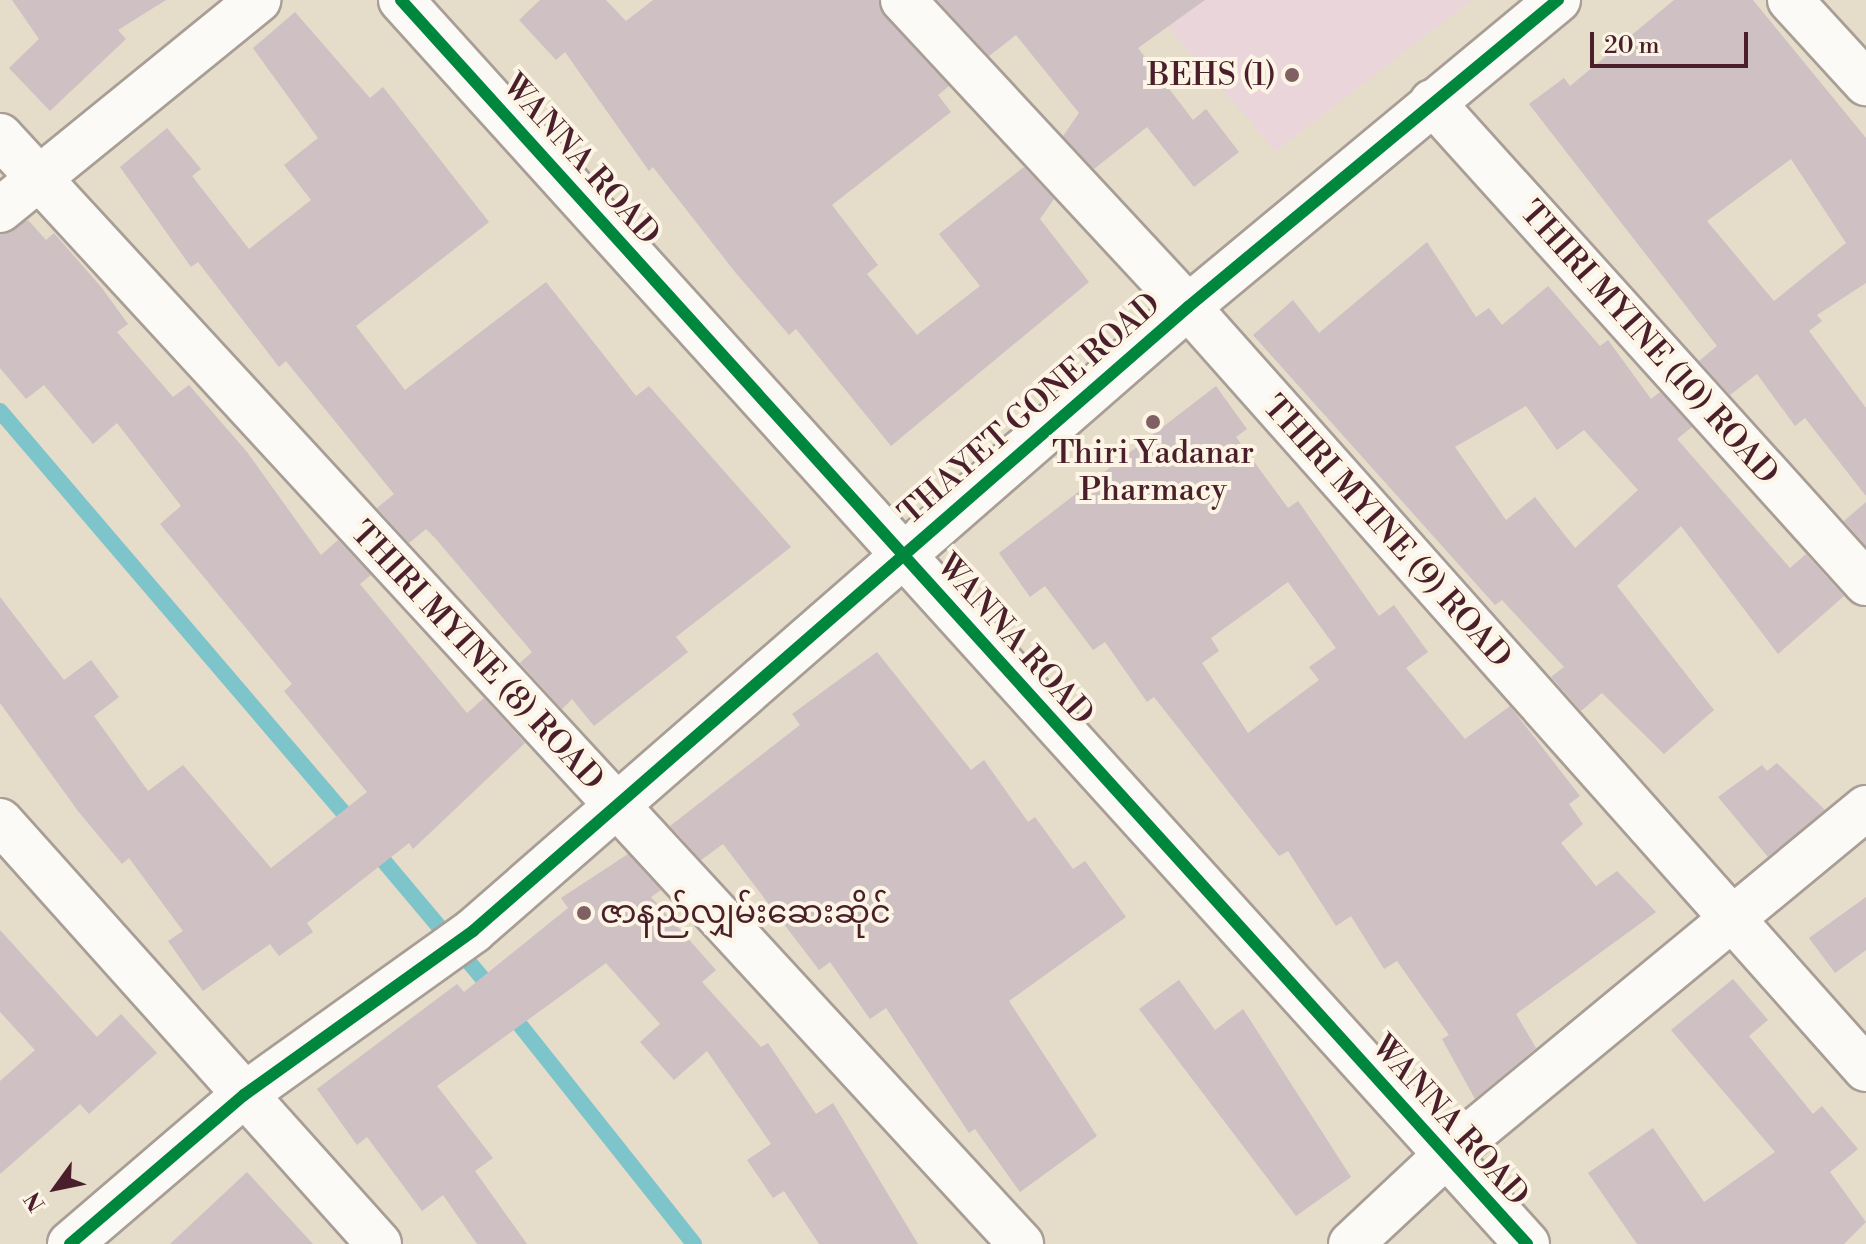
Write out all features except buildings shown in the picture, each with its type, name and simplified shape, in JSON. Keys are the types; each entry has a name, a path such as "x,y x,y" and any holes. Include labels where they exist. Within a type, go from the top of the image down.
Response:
{"street":[{"path":"0,210 258,0"},
{"name":"WANNA ROAD","path":"401,0 1527,1244"},
{"name":"THIRI MYINE (9) ROAD","path":"903,0 1188,307 1866,1069"},
{"name":"THAYET GONE ROAD","path":"70,1244 244,1095 473,931 612,804 1188,307 1558,0"},
{"path":"1790,0 1866,83"},
{"name":"THIRI MYINE (10) ROAD","path":"1432,102 1866,583"},
{"name":"THIRI MYINE (8) ROAD","path":"0,136 612,804 1021,1244"},
{"path":"1351,1244 1445,1156 1866,808"},
{"path":"0,821 379,1244"}],"shaded area":[{"name":"BEHS (1)","path":"1144,0 1472,0 1276,151"}],"waterway":[{"path":"0,411 355,826"},
{"path":"372,847 494,992"},
{"path":"508,1010 694,1244"}],"cycle path":[{"path":"401,0 1527,1244"},
{"path":"70,1244 244,1095 473,931 1188,307 1558,0"}],"place":[{"name":"BEHS (1)","path":"1292,75"},
{"name":"Thiri Yadanar Pharmacy","path":"1153,422"},
{"name":"ဇာနည်လျှမ်းဆေးဆိုင်","path":"584,913"}]}
